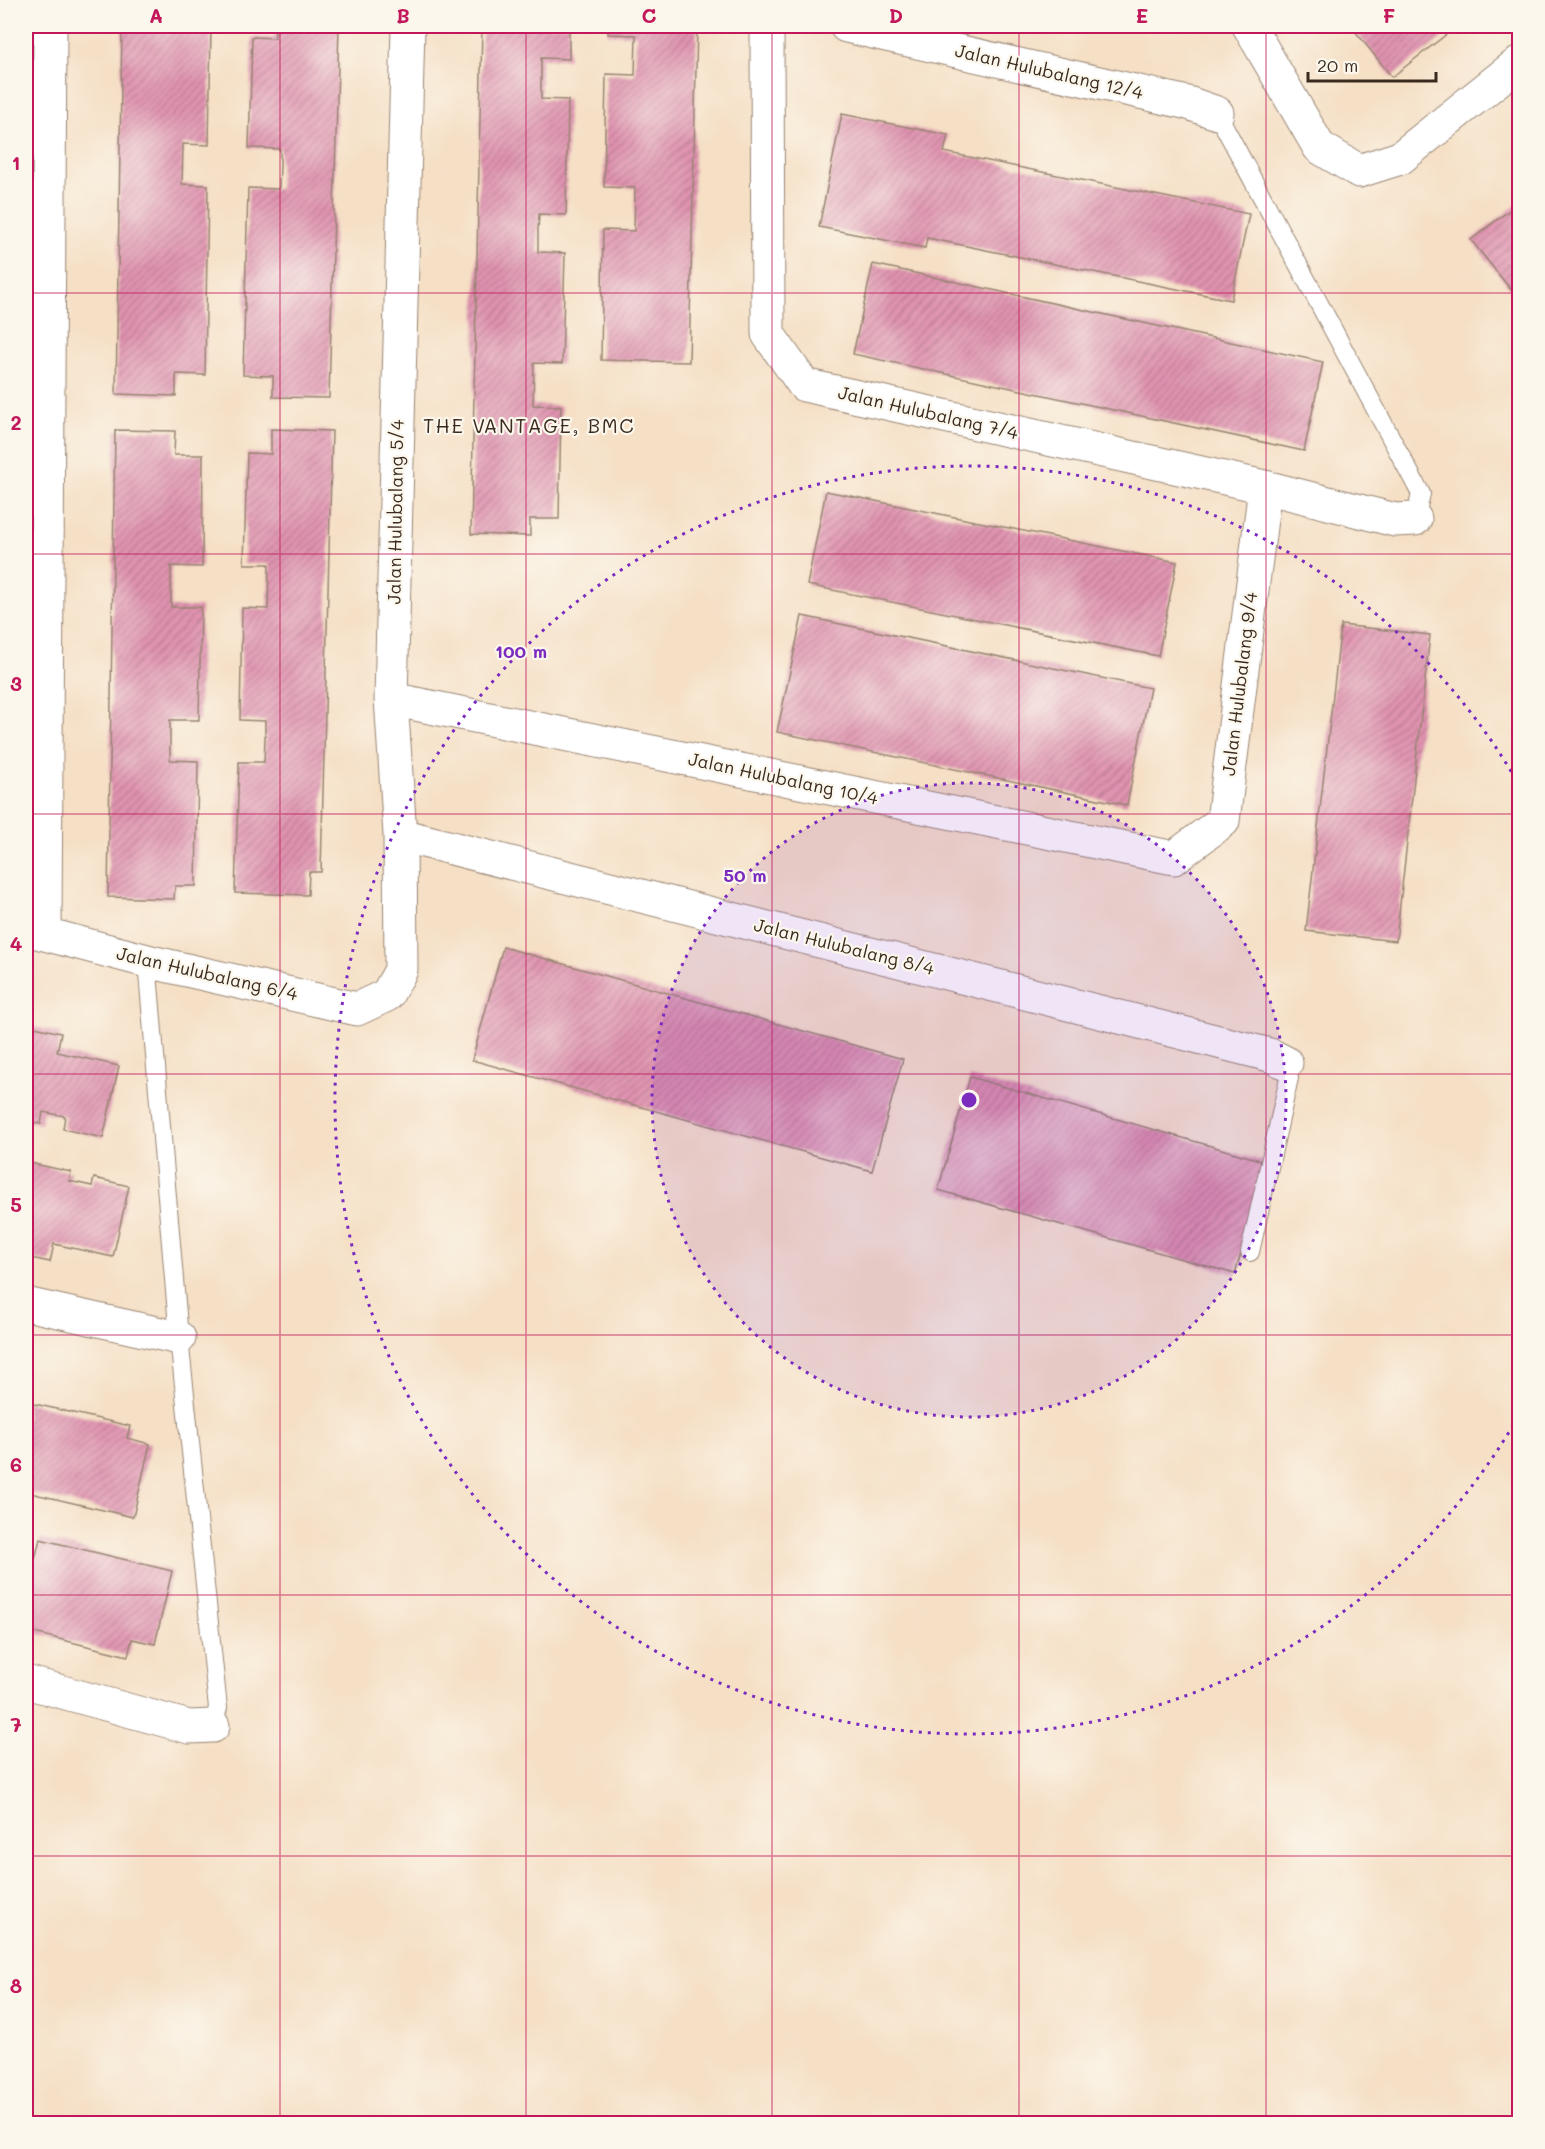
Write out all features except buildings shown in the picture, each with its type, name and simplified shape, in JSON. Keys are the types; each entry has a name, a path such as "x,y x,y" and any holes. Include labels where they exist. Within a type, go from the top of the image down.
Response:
{"street":[{"path":"35,931 50,26"},
{"name":"Jalan Hulubalang 5/4","path":"387,995 401,970 400,835 391,699 408,26"},
{"name":"Jalan Hulubalang 7/4","path":"767,26 768,334 804,385 1264,487 1395,520 1415,519"},
{"name":"Jalan Hulubalang 12/4","path":"846,26 1188,103 1217,113"},
{"path":"1249,26 1319,147 1359,171 1400,158 1520,62"},
{"name":"Jalan Hulubalang 9/4","path":"1174,858 1223,821 1264,487"},
{"name":"Jalan Hulubalang 10/4","path":"391,699 1174,858"},
{"name":"Jalan Hulubalang 8/4","path":"400,835 1270,1055 1286,1063"},
{"name":"Jalan Hulubalang 6/4","path":"35,931 147,961 357,1009 387,995"},
{"path":"26,1304 179,1338"},
{"path":"26,1682 189,1727 213,1726"}],"lane":[{"path":"1217,113 1421,494 1415,519"},
{"path":"147,961 179,1338 218,1708 213,1726"},
{"path":"1250,1252 1288,1078 1286,1063"}],"district":[{"name":"THE VANTAGE, BMC","path":"529,426"}]}
